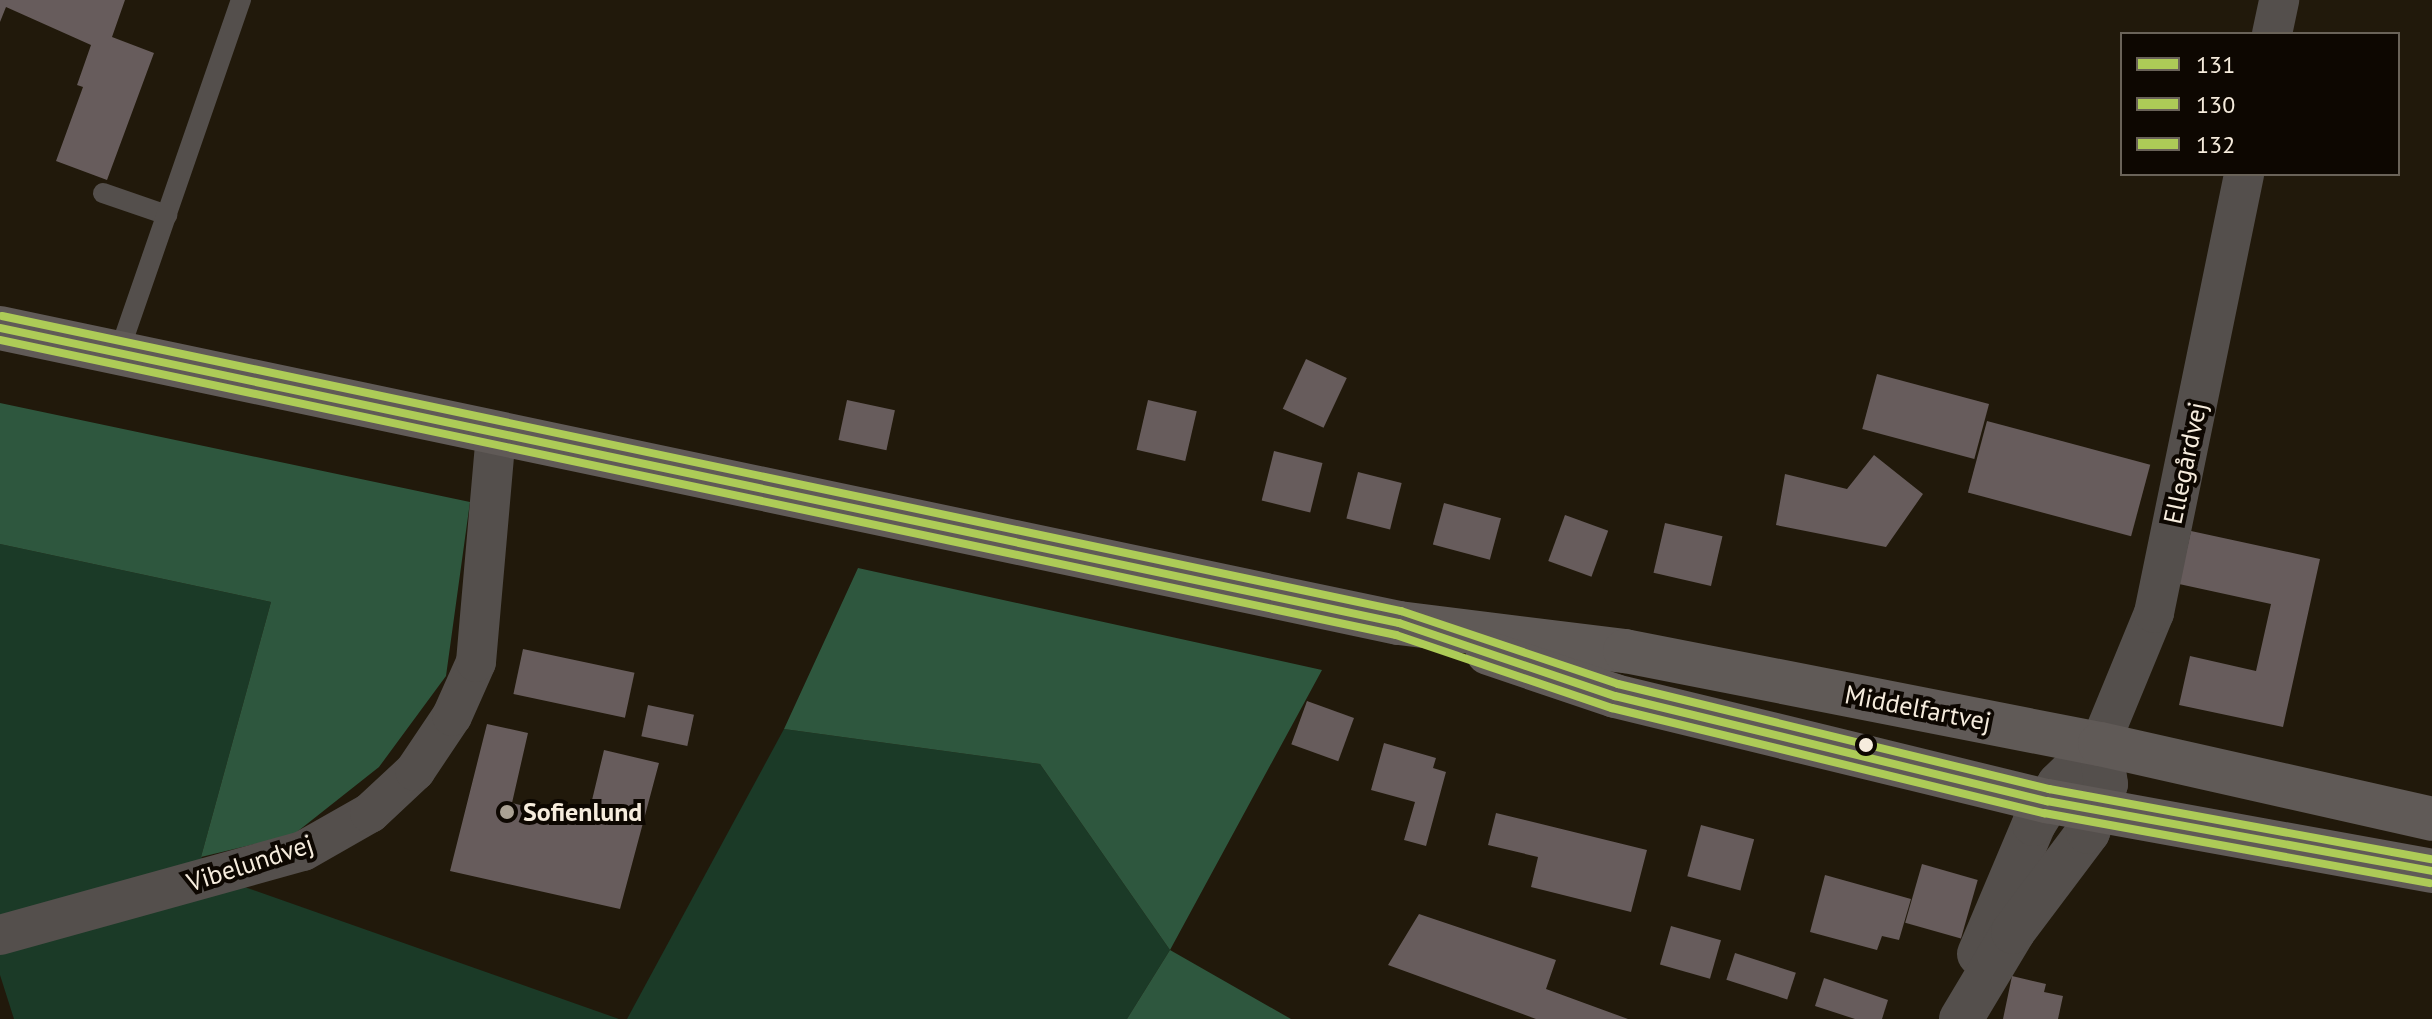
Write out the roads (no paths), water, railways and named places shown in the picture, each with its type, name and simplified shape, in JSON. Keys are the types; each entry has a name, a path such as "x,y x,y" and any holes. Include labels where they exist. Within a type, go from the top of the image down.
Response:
{"main road":[{"name":"Middelfartvej","path":"0,328 1399,623 1625,651 2100,744 2432,819"},
{"name":"Middelfartvej","path":"1399,623 1615,696 2047,801 2432,871"}],"street":[{"path":"2272,32 2279,0"},
{"name":"Ellegårdvej","path":"2100,744 2154,613 2244,176"},
{"name":"Vibelundvej","path":"0,935 303,851 370,813 415,771 452,716 476,662 496,432"},
{"path":"1960,1019 2001,894 2047,801 2100,744"},
{"path":"1960,1019 2013,932 2079,846 2098,811 2106,784 2100,744"}],"lane":[{"path":"119,352 241,0"},
{"path":"103,193 167,215"}],"place":[{"name":"Sofienlund","path":"507,812"}]}
